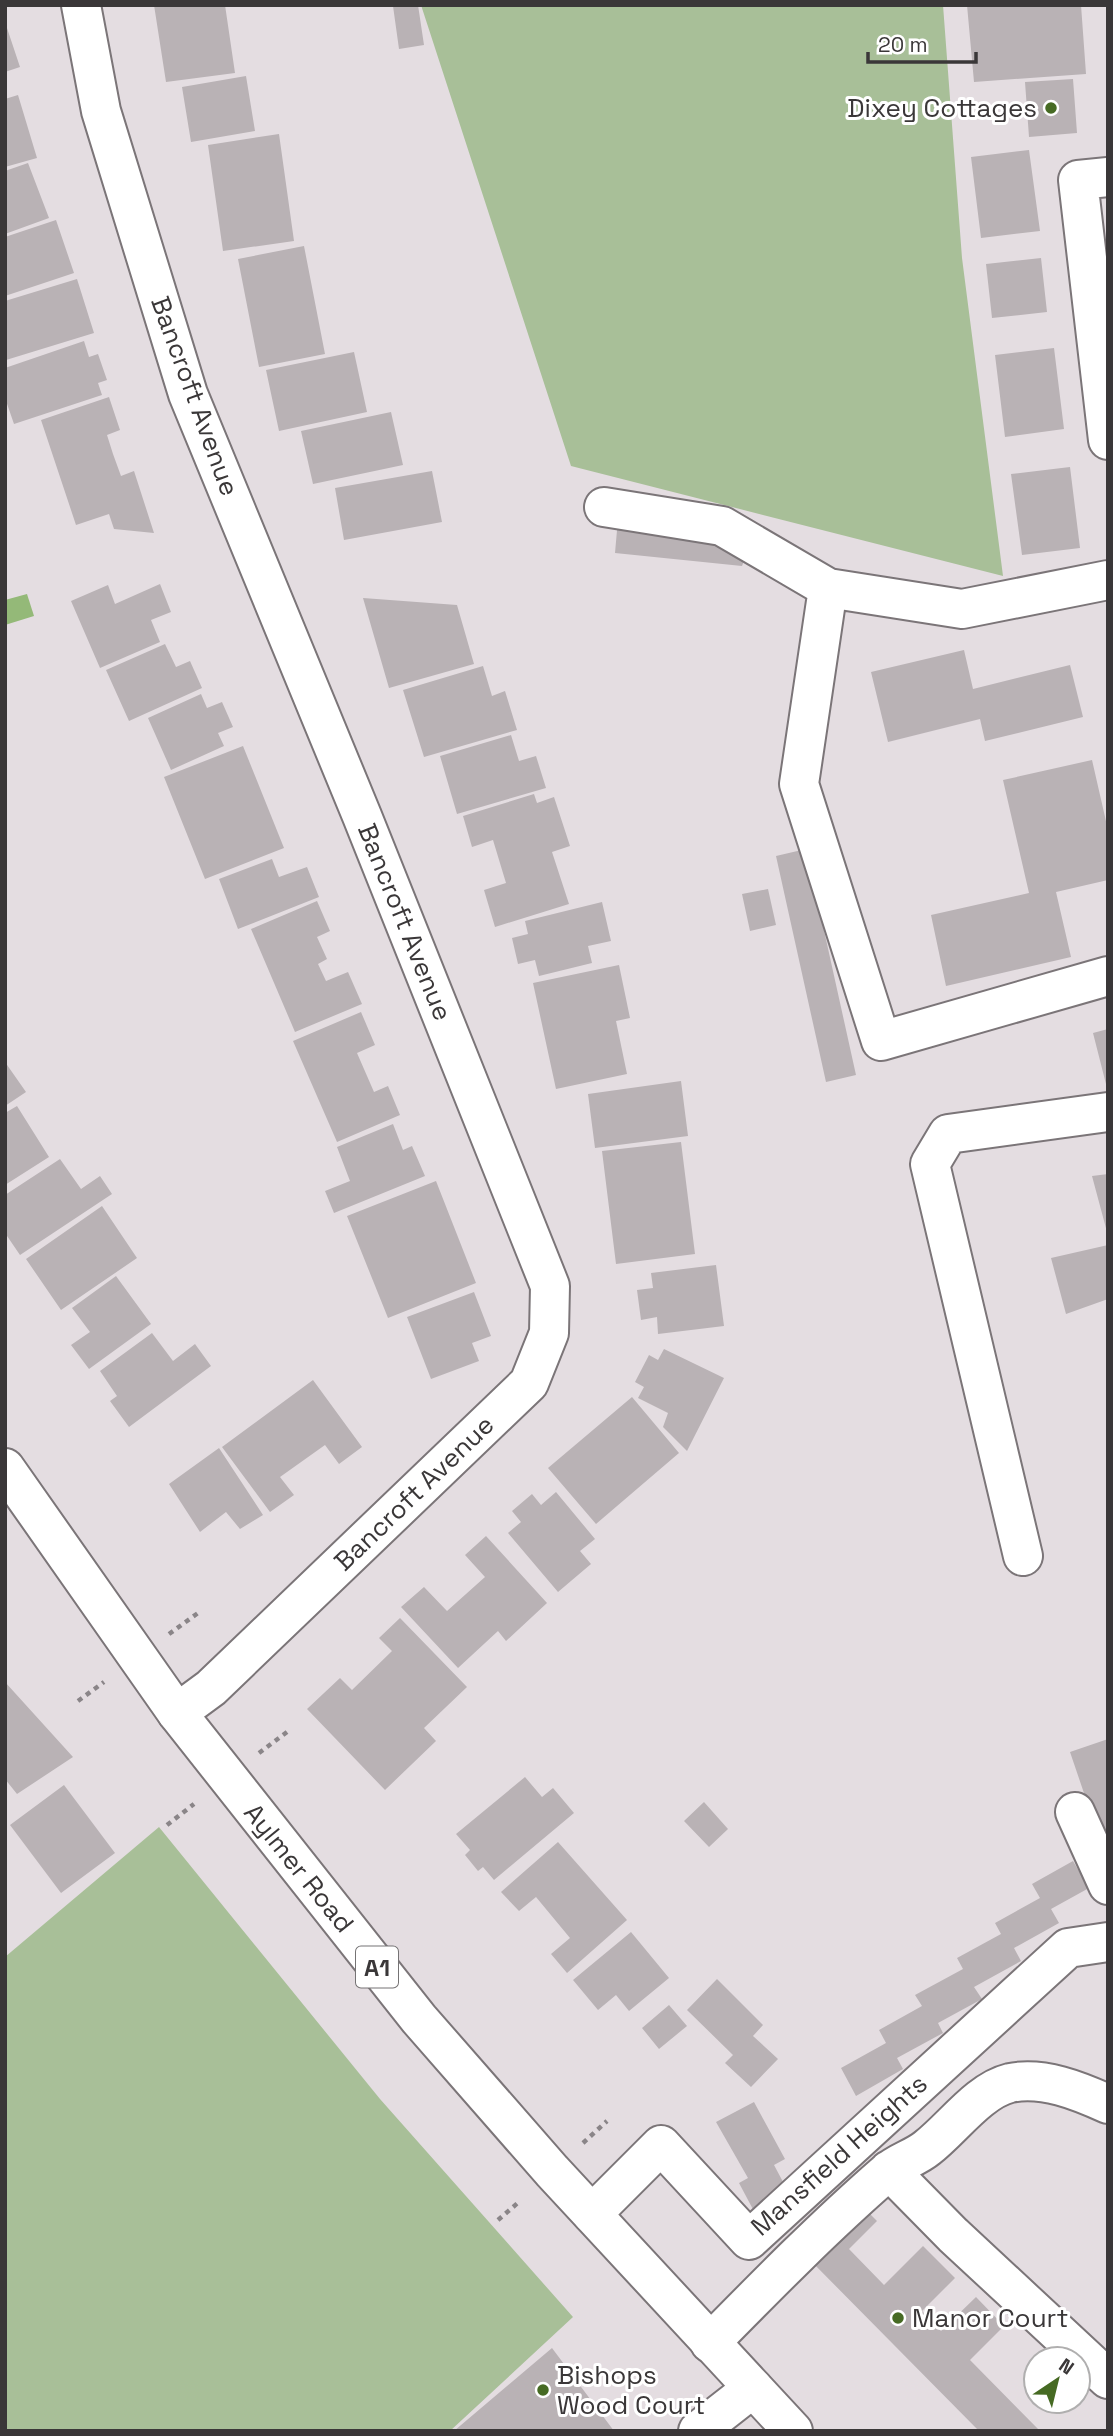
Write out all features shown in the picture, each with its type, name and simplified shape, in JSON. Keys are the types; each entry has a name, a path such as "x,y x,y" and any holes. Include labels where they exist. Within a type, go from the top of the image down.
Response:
{"main road":[{"name":"Bancroft Avenue","path":"81,5 102,111 188,394 362,816 550,1286 549,1333 529,1383 211,1688 177,1713"},
{"path":"1108,177 1078,180 1108,440"},
{"path":"604,507 722,526 828,588 962,609 1108,580"},
{"path":"828,588 800,784 881,1041 1108,976"},
{"path":"1023,1556 930,1164 948,1134 1108,1112"},
{"name":"Aylmer Road","path":"5,1468 177,1713 419,2019 592,2214 793,2431"},
{"path":"1075,1812 1108,1885"},
{"name":"Mansfield Heights","path":"592,2214 661,2145 749,2240 1068,1948 1108,1942"},
{"path":"710,2343 763,2288 889,2170 925,2150 992,2090 1011,2083 1044,2082 1083,2093 1108,2104"},
{"path":"889,2170 953,2235 1108,2379"},
{"path":"698,2431 753,2388"}],"path":[{"path":"169,1634 198,1613"},
{"path":"78,1702 104,1682"},
{"path":"259,1753 287,1732"},
{"path":"167,1825 194,1804"},
{"path":"583,2143 607,2121"},
{"path":"498,2220 520,2201"}],"shaded area":[{"path":"421,5 943,5 962,258 1003,576 571,466"},
{"path":"27,594 34,616 5,625 5,600"},
{"path":"159,1827 380,2099 573,2317 450,2431 5,2431 5,1957"}],"building":[{"path":"154,5 225,5 235,73 166,82"},
{"path":"418,5 424,45 399,49 393,6"},
{"path":"967,5 1081,5 1086,74 974,82"},
{"path":"5,22 20,67 5,72"},
{"path":"246,76 255,131 191,142 182,87"},
{"name":"Dixey Cottages","path":"1073,79 1077,133 1029,137 1025,82"},
{"path":"18,95 37,158 5,167 5,99"},
{"path":"279,134 294,241 223,251 208,145"},
{"path":"1029,150 1040,231 981,238 971,157"},
{"path":"28,163 49,218 5,234 5,171"},
{"path":"56,220 74,273 5,296 5,237"},
{"path":"304,246 325,354 259,367 238,259"},
{"path":"1041,258 1047,312 992,318 986,264"},
{"path":"77,279 94,333 6,360 5,301"},
{"path":"84,341 89,357 98,354 107,380 98,383 102,395 14,424 5,398 5,368"},
{"path":"1054,348 1064,429 1005,437 995,355"},
{"path":"354,352 367,412 279,431 266,370"},
{"path":"109,397 120,430 107,435 113,454 121,476 134,471 154,533 114,529 109,514 76,525 41,420"},
{"path":"391,412 403,465 313,484 301,431"},
{"path":"1070,467 1080,548 1022,555 1011,474"},
{"path":"432,471 442,522 344,540 335,488"},
{"path":"618,519 748,550 742,566 615,553"},
{"path":"160,584 171,612 151,620 160,642 100,668 71,601 108,585 115,604"},
{"path":"363,598 457,605 474,664 389,688"},
{"path":"165,644 176,667 190,661 202,688 129,721 106,670"},
{"path":"964,650 973,689 1070,665 1083,717 985,741 980,719 888,742 871,672"},
{"path":"483,666 492,696 505,691 517,730 424,757 403,690"},
{"path":"201,694 207,708 222,702 233,727 218,733 224,746 171,770 148,718"},
{"path":"511,735 519,761 536,756 546,788 457,814 440,756"},
{"path":"243,746 284,848 205,879 164,777"},
{"path":"1092,760 1108,830 1108,880 1056,892 1071,957 946,986 931,915 1029,893 1003,780"},
{"path":"534,794 537,803 554,797 570,846 552,852 569,904 495,927 484,890 506,883 493,840 472,847 463,816"},
{"path":"806,849 856,1075 826,1082 776,856"},
{"path":"272,859 279,877 307,867 319,897 238,929 219,879"},
{"path":"768,889 776,925 750,931 742,894"},
{"path":"317,901 330,931 317,937 327,959 318,964 326,981 348,972 362,1004 295,1032 251,929"},
{"path":"602,902 611,941 588,946 592,963 539,976 535,960 518,964 512,938 528,934 525,921"},
{"path":"619,965 630,1018 616,1021 627,1074 556,1089 533,983"},
{"path":"361,1012 375,1045 357,1053 374,1092 388,1086 400,1115 337,1142 293,1041"},
{"path":"1108,1029 1108,1088 1107,1088 1093,1033"},
{"path":"5,1062 26,1092 5,1106"},
{"path":"681,1081 688,1136 595,1148 588,1094"},
{"path":"17,1106 49,1157 5,1185 5,1113"},
{"path":"393,1124 403,1150 412,1146 425,1176 334,1213 325,1191 350,1181 337,1147"},
{"path":"681,1142 695,1254 616,1264 602,1151"},
{"path":"60,1159 81,1189 100,1176 112,1194 20,1255 5,1233 5,1195"},
{"path":"1108,1174 1108,1232 1107,1232 1092,1176"},
{"path":"436,1181 476,1283 388,1318 347,1216"},
{"path":"102,1206 137,1258 61,1310 26,1259"},
{"path":"1108,1245 1108,1299 1066,1314 1051,1258"},
{"path":"716,1265 724,1326 658,1334 657,1317 641,1320 637,1290 653,1288 651,1273"},
{"path":"116,1276 151,1324 89,1369 71,1345 90,1332 72,1308"},
{"path":"474,1292 491,1336 472,1343 479,1361 431,1379 407,1317"},
{"path":"152,1333 173,1361 195,1344 211,1366 129,1427 110,1401 117,1396 100,1371"},
{"path":"664,1349 724,1378 687,1451 663,1427 668,1413 638,1398 644,1387 635,1382 649,1355 658,1360"},
{"path":"313,1380 362,1447 339,1464 325,1445 280,1477 294,1495 270,1512 222,1447"},
{"path":"632,1397 679,1453 596,1524 548,1468"},
{"path":"219,1448 263,1515 240,1529 226,1512 200,1532 169,1484"},
{"path":"556,1492 595,1539 580,1551 591,1564 558,1592 508,1533 521,1522 512,1511 532,1494 541,1505"},
{"path":"486,1536 547,1603 506,1641 498,1631 458,1668 401,1607 424,1587 447,1611 485,1577 465,1555"},
{"path":"400,1618 467,1687 424,1728 436,1741 385,1790 307,1709 340,1678 352,1690 392,1651 379,1638"},
{"path":"5,1682 73,1757 17,1794 5,1779"},
{"path":"1108,1739 1108,1844 1102,1846 1070,1752"},
{"path":"525,1777 542,1797 553,1788 574,1813 494,1880 483,1867 478,1871 465,1855 470,1850 456,1834"},
{"path":"64,1785 115,1853 61,1893 10,1825"},
{"path":"704,1802 728,1829 709,1847 684,1821"},
{"path":"558,1842 627,1920 567,1973 551,1954 570,1938 536,1897 519,1911 501,1892"},
{"path":"1073,1861 1089,1888 1051,1909 1059,1923 1014,1948 1021,1961 974,1987 982,1999 938,2023 943,2033 897,2058 903,2069 856,2096 841,2068 886,2043 879,2030 922,2006 915,1995 963,1969 957,1958 1001,1934 995,1923 1040,1898 1032,1884"},
{"path":"631,1932 669,1978 629,2011 616,1995 598,2010 573,1980"},
{"path":"717,1979 763,2025 753,2036 778,2059 751,2087 725,2063 733,2055 687,2010"},
{"path":"669,2005 687,2026 659,2049 642,2028"},
{"path":"754,2102 785,2159 774,2165 790,2195 756,2215 739,2183 748,2178 716,2122"},
{"name":"Manor Court","path":"861,2205 877,2221 849,2249 884,2285 923,2246 955,2278 922,2311 941,2331 976,2297 1004,2326 970,2360 1040,2431 979,2431 808,2258"},
{"name":"Bishops Wood Court","path":"552,2348 614,2431 454,2431"}],"place":[{"name":"Dixey Cottages","path":"1051,108"},
{"name":"Manor Court","path":"898,2318"},
{"name":"Bishops Wood Court","path":"543,2390"}]}
